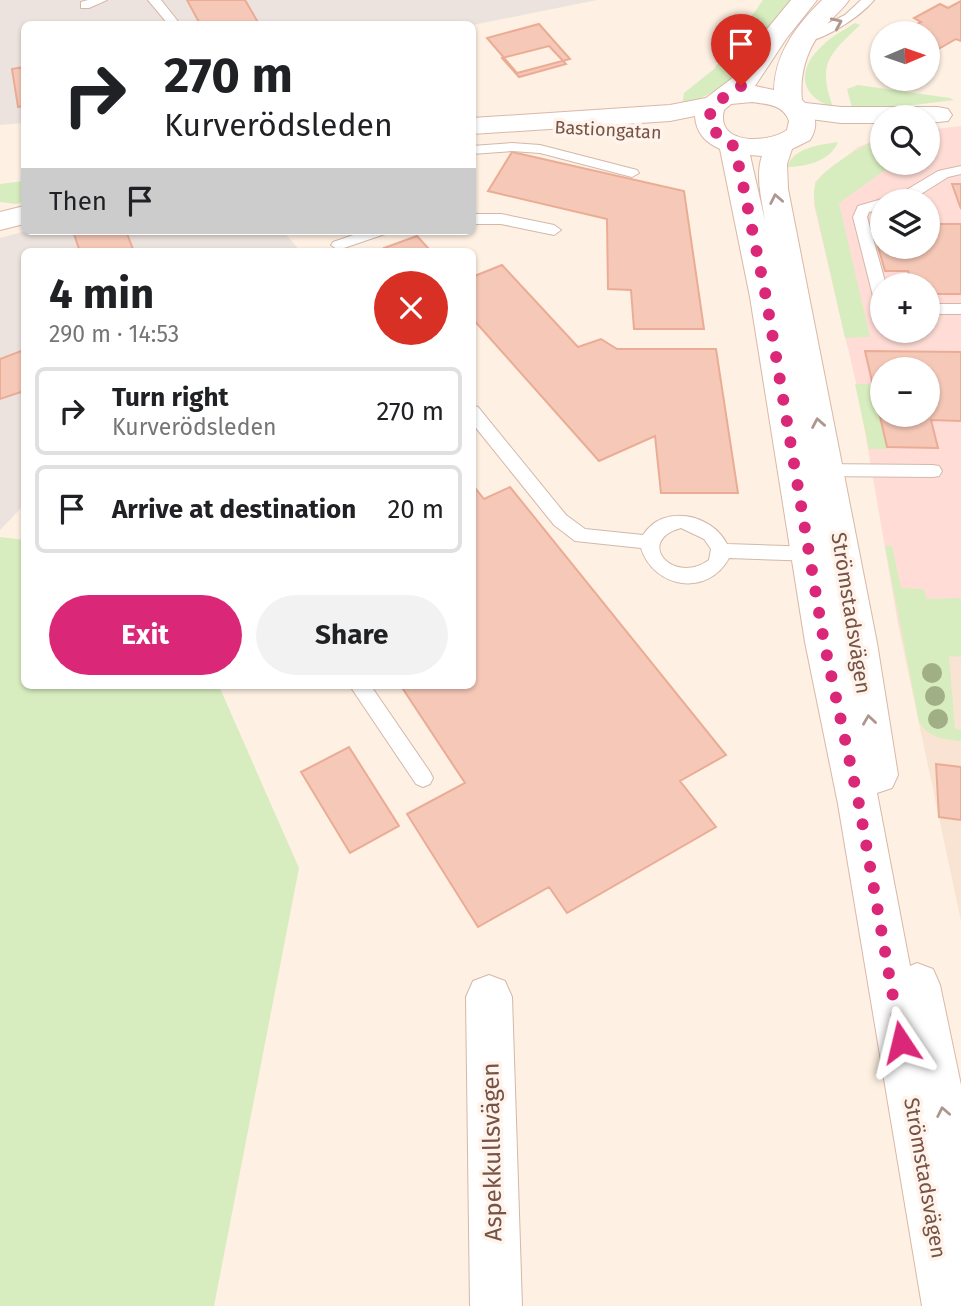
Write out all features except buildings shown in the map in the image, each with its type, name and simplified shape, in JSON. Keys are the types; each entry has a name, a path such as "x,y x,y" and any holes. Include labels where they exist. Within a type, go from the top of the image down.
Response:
{"main road":[{"path":"722,100 749,78 785,20 805,0"},
{"path":"793,107 786,87 788,67 802,39 821,14 837,0"},
{"name":"Bastiongatan","path":"482,125 670,113 760,93 793,107 841,115 942,115"},
{"name":"Strömstadsvägen","path":"722,100 708,116 709,124 728,141 740,170 766,297 811,470"},
{"name":"Strömstadsvägen","path":"793,107 803,125 773,164 774,189 811,470 826,554 881,803 961,1202"},
{"name":"Bastiongatan","path":"482,125 587,127 728,141 755,148 870,130"},
{"path":"0,221 21,216"},
{"name":"Strömstadsvägen","path":"826,554 824,642 859,804 948,1306"},
{"name":"Aspekkullsvägen","path":"489,998 496,1306"}],"lane":[{"path":"85,5 101,0"},
{"path":"153,0 171,21"},
{"path":"802,39 849,18 868,0"},
{"path":"476,150 512,147 540,149 632,173"},
{"path":"923,189 939,174 961,170"},
{"path":"870,207 863,209 860,217 870,255"},
{"path":"476,219 501,219 554,230"},
{"path":"341,248 371,235"},
{"path":"940,309 961,309"},
{"path":"476,416 560,520 581,536 648,542"},
{"path":"811,470 933,471"},
{"path":"669,523 692,523 712,534 720,551 712,568 704,574 681,577 670,574 652,560 648,542 659,527 669,523"},
{"path":"720,551 826,554"},
{"path":"362,689 423,778"}],"shaded area":[{"path":"0,0 597,0 476,24 476,21 21,21 21,123 0,125"},
{"path":"961,126 961,631 899,629 858,391 814,205 815,182 858,147 870,142 870,175 940,175 940,129"},
{"path":"21,232 21,235 286,235 298,248 21,248 21,508 0,530 0,238"},
{"path":"899,629 961,631 961,921"}],"green space":[{"path":"763,0 797,0 761,49 734,76 719,88 682,105 684,93 714,69"},
{"path":"855,23 860,25 840,44 826,70 828,92 833,107 813,96 805,80 806,72 809,63 823,45"},
{"path":"858,85 870,87 870,91 900,91 954,100 852,108 847,89"},
{"path":"838,142 835,149 824,158 802,166 787,167 790,160 801,151"},
{"path":"870,144 870,175 878,175 839,203 870,337 845,338 815,205 814,188 820,177"},
{"path":"21,181 21,203 0,202 0,184"},
{"path":"855,384 870,384 870,427 882,427 887,449 869,449"},
{"path":"0,537 21,540 21,689 220,689 299,868 214,1306 0,1306"},
{"path":"885,546 892,546 901,588 924,589 927,599 961,598 961,657 949,656 955,729 961,730 961,741 931,734 919,721"}],"route":[{"path":"741,86 714,104 708,120 715,132 732,143 740,170 766,297 824,642 859,804 901,1042"}]}
